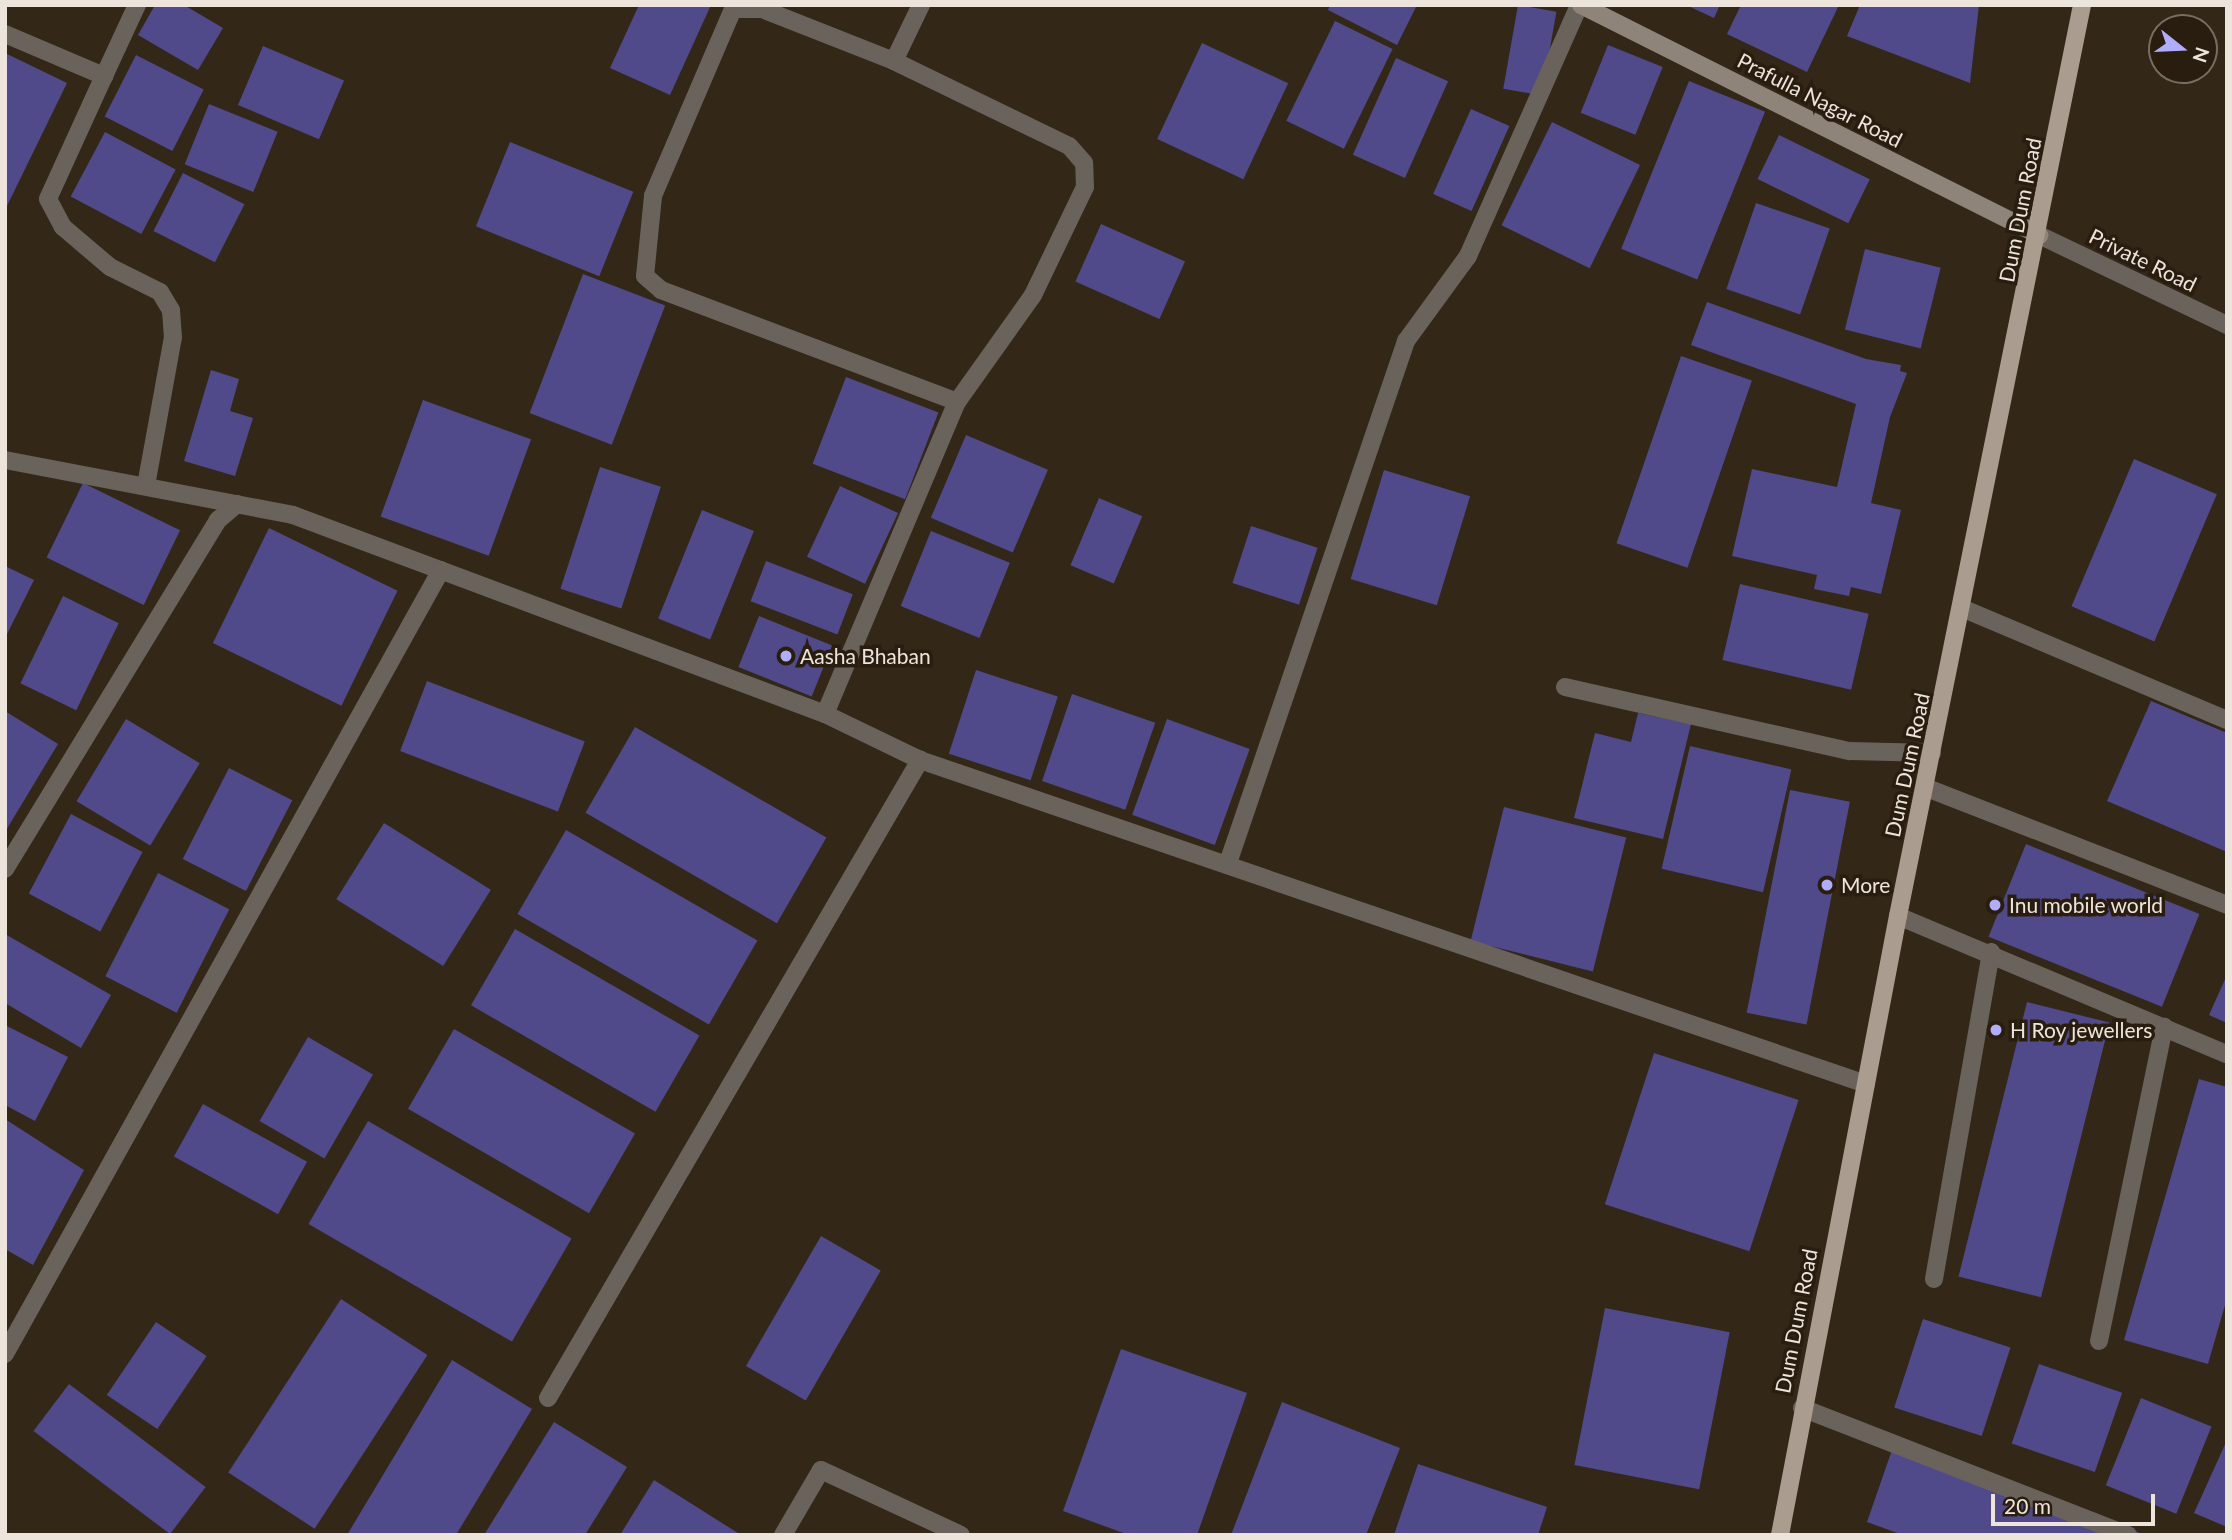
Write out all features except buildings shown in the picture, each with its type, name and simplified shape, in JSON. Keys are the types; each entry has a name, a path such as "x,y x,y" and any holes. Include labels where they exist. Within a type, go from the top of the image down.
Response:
{"main road":[{"name":"Dum Dum Road","path":"1780,1535 1802,1408 1898,916 1964,609 2082,5"}],"street":[{"path":"137,5 48,200 63,227 110,267 160,292 171,310 173,337 146,486"},
{"path":"894,61 921,5"},
{"path":"1228,863 1406,341 1468,256 1580,5"},
{"name":"Prafulla Nagar Road","path":"1580,5 2039,235"},
{"path":"825,714 957,402 1033,295 1085,187 1084,163 1053,137 894,61 762,9 733,9 653,196 645,276 661,290 957,402"},
{"path":"5,34 104,76"},
{"name":"Private Road","path":"2039,235 2227,326"},
{"path":"5,460 293,515 825,714 920,760 1228,863 1866,1084"},
{"path":"5,869 218,520 237,504"},
{"path":"5,1354 441,570"},
{"path":"1964,609 2227,720"},
{"path":"1565,687 1850,751 1932,753"},
{"path":"548,1398 920,760"},
{"path":"1927,788 2227,905"},
{"path":"1898,916 1991,952 2227,1054"},
{"path":"1934,1279 1991,952"},
{"path":"2099,1341 2164,1027"},
{"path":"1802,1408 2128,1535"},
{"path":"783,1535 821,1470 961,1535"}],"place":[{"name":"Aasha Bhaban","path":"786,656"},
{"name":"More","path":"1827,885"},
{"name":"Inu mobile world","path":"1995,905"},
{"name":"H Roy jewellers","path":"1996,1030"}]}
